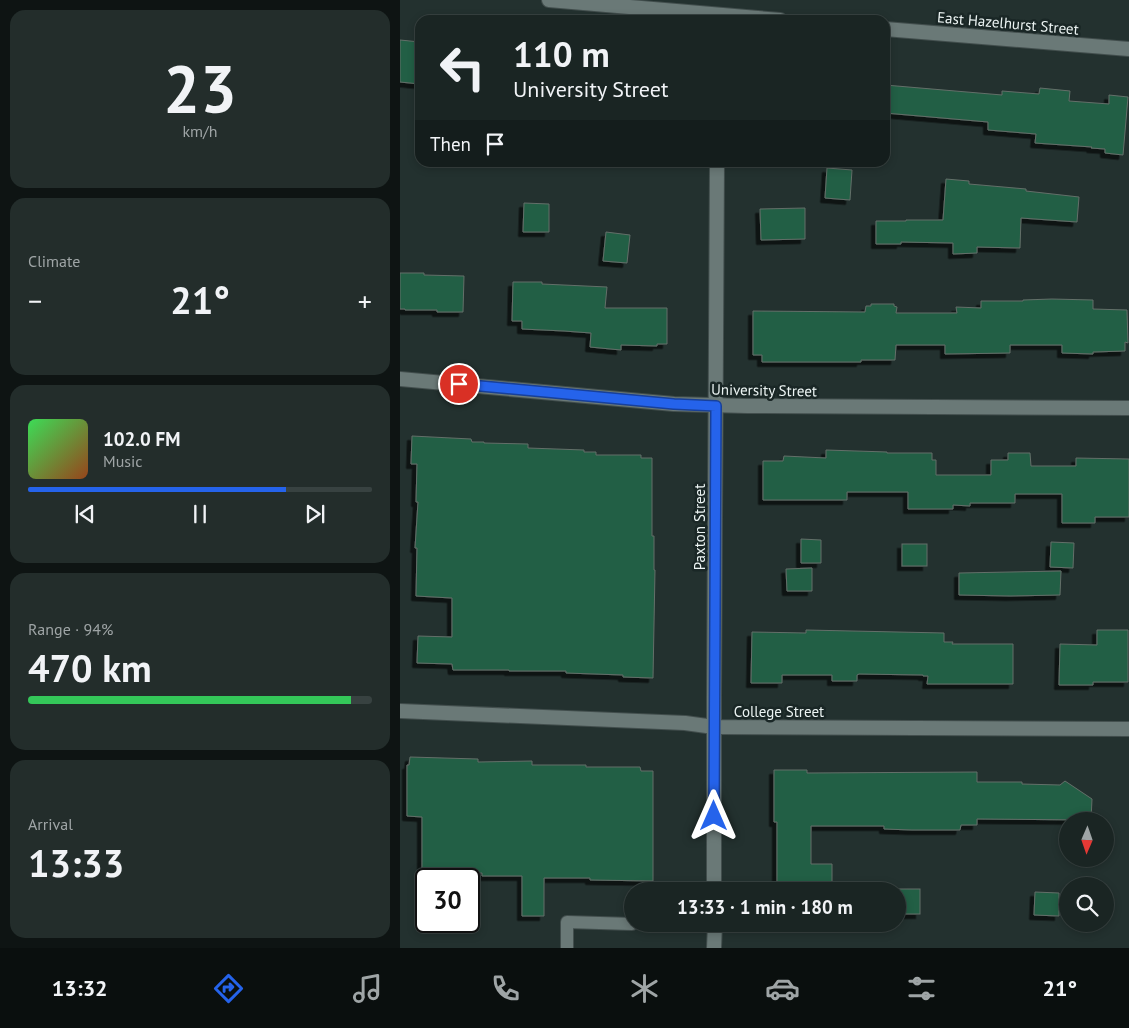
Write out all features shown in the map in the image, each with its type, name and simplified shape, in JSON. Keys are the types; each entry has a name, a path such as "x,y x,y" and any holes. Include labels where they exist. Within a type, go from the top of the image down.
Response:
{"street":[{"path":"548,0 697,15"},
{"path":"716,0 717,15"},
{"name":"East Hazelhurst Street","path":"890,29 1129,49"},
{"name":"Paxton Street","path":"714,882 717,167"},
{"name":"University Street","path":"400,379 674,404 716,406 1129,408"},
{"name":"College Street","path":"400,711 685,723 714,727 1129,729"},
{"path":"714,932 714,948"}],"lane":[{"path":"567,948 567,922 624,924"}],"building":[{"path":"400,40 415,42 415,84 400,82"},
{"path":"890,85 1002,95 1002,91 1039,94 1040,88 1070,91 1069,101 1109,104 1109,95 1128,97 1123,155 1105,153 1105,149 1092,147 1035,143 1036,134 988,130 988,122 890,113"},
{"path":"827,168 852,170 850,200 825,198"},
{"path":"946,179 969,181 969,184 1026,189 1026,191 1079,197 1077,222 1021,218 1020,248 977,247 977,253 953,254 953,243 901,242 901,244 876,244 876,221 943,220"},
{"path":"524,203 549,204 549,232 523,232"},
{"path":"805,208 805,239 761,240 760,209"},
{"path":"606,232 630,235 627,263 603,261"},
{"path":"400,273 464,276 463,312 400,309"},
{"path":"513,282 542,282 542,284 607,287 605,308 667,308 667,344 657,344 657,346 621,345 621,350 590,347 591,333 522,329 522,321 512,321"},
{"path":"1093,300 1093,309 1127,310 1128,343 1125,342 1125,351 1093,352 1093,354 1062,353 1062,345 1010,345 1010,353 945,354 945,345 896,345 895,360 762,362 762,355 753,355 753,311 865,312 866,306 871,306 871,304 894,304 897,307 896,313 957,313 956,307 981,308 981,301"},
{"path":"412,436 471,439 472,442 484,443 528,444 528,448 584,450 584,452 596,452 596,455 641,455 641,458 652,458 652,536 654,536 655,570 653,678 566,673 566,671 453,670 452,664 417,663 418,636 452,637 452,598 416,596 417,548 415,548 418,502 416,502 417,464 411,464"},
{"path":"826,450 932,453 932,460 936,460 936,475 991,475 991,460 1008,460 1008,453 1030,453 1031,466 1076,466 1076,458 1129,459 1129,517 1095,517 1095,523 1062,523 1062,494 1015,494 1015,503 970,503 970,506 953,505 953,509 908,509 908,492 847,492 847,500 763,500 763,461 783,461 784,456 826,458"},
{"path":"801,539 821,540 821,563 801,563"},
{"path":"1051,542 1074,543 1073,568 1050,567"},
{"path":"902,544 927,544 927,566 902,566"},
{"path":"812,568 812,591 787,591 786,569"},
{"path":"1061,571 1060,595 959,595 959,573"},
{"path":"806,630 944,633 944,642 953,642 952,644 1013,644 1013,684 927,684 928,676 923,675 859,674 857,675 857,681 832,681 832,675 782,675 782,683 751,683 752,632 806,633"},
{"path":"1097,630 1128,630 1128,682 1093,682 1093,685 1059,685 1060,644 1097,645"},
{"path":"410,757 478,759 478,762 532,761 532,765 640,767 641,771 653,771 653,881 544,878 544,916 522,916 522,876 482,876 480,868 422,868 422,817 407,816 407,765 409,765"},
{"path":"774,770 807,770 807,773 977,772 977,782 1022,782 1022,784 1060,785 1065,781 1092,799 1091,812 1059,812 1059,820 977,819 977,825 961,825 960,830 884,829 884,826 811,826 811,864 832,864 832,882 777,882 777,822 774,822"},
{"path":"906,889 920,889 920,914 906,914"},
{"path":"1035,892 1059,893 1059,916 1034,915"}],"route":[{"path":"459,384 674,404 716,406 714,816"}]}
